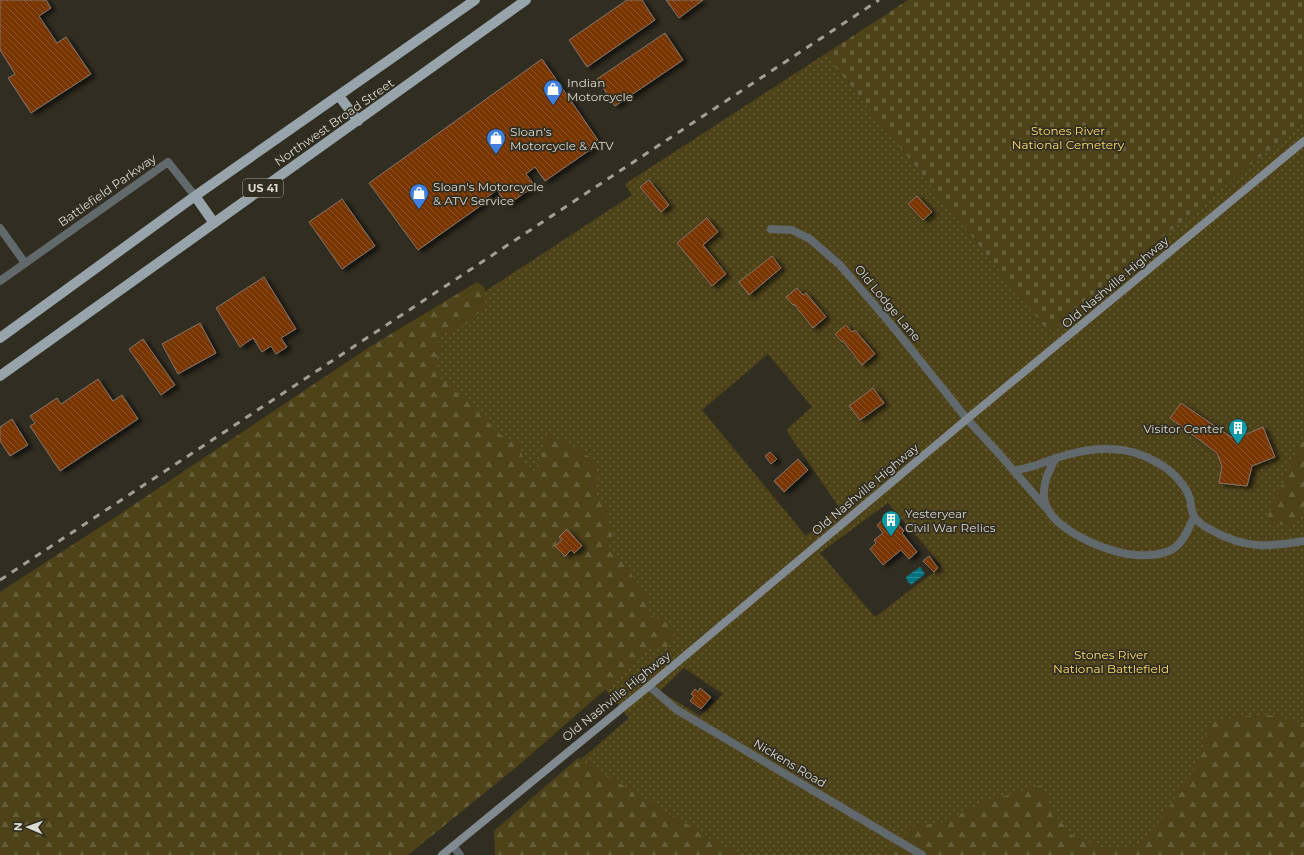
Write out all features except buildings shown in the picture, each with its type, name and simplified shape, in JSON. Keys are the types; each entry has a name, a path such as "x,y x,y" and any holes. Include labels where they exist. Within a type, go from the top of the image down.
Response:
{"main road":[{"name":"Northwest Broad Street","path":"0,338 195,196 475,0"},
{"name":"Northwest Broad Street","path":"0,376 526,0"},
{"path":"339,96 358,121"},
{"name":"Old Nashville Highway","path":"442,855 649,686 967,419 1304,141"},
{"path":"195,196 214,223"}],"street":[{"name":"Battlefield Parkway","path":"0,281 168,162 195,196"},
{"path":"0,228 25,263"},
{"name":"Old Lodge Lane","path":"771,229 792,230 810,239 840,265 890,323 967,419 1048,511"},
{"path":"1014,471 1070,454 1095,449 1110,448 1133,451 1153,460 1168,470 1181,482 1190,497 1194,517 1206,528 1235,541 1253,545 1279,545 1304,541"},
{"path":"1056,458 1046,477 1043,496 1048,511 1060,524 1075,535 1094,544 1126,554 1155,555 1170,550 1183,540 1194,517"},
{"name":"Nickens Road","path":"649,686 677,710 922,855"},
{"path":"453,846 460,855"}],"green space":[{"name":"Stones River National Cemetery","path":"908,0 1304,0 1304,121 1048,331 825,54"},
{"name":"Stones River National Battlefield","path":"825,54 1048,331 1304,121 1304,855 686,855 566,772 629,718 350,380 632,195 625,184","holes":["768,354 812,407 786,430 839,507 806,536 702,410","888,503 942,566 875,617 820,553","684,668 723,694 700,716 660,691"]},
{"path":"477,282 485,288 483,309 465,325 434,338 442,346 436,361 441,378 486,419 497,433 518,443 525,464 530,472 540,468 542,451 548,437 565,441 594,460 598,477 594,498 608,503 606,521 615,530 606,549 622,560 647,597 650,615 668,623 675,633 668,647 657,649 651,647 615,681 519,765 408,855 0,855 0,592 117,516 371,346"},
{"path":"1304,436 1304,508 1290,527 1266,520"},
{"path":"1264,714 1304,723 1304,855 885,855 914,826 940,823 988,801 1042,785 1050,807 1070,834 1099,846 1128,849 1147,840 1198,764 1211,721"},
{"path":"578,758 740,855 495,855 494,831"}],"water":[{"path":"920,567 925,574 911,585 909,582 908,583 906,577"}],"railway":[{"path":"0,580 879,0"}],"place":[{"name":"Indian Motorcycle","path":"553,106"},
{"name":"Sloan's Motorcycle & ATV","path":"496,155"},
{"name":"Sloan's Motorcycle & ATV Service","path":"419,210"},
{"name":"Visitor Center","path":"1238,445"},
{"name":"Yesteryear Civil War Relics","path":"891,537"}]}
